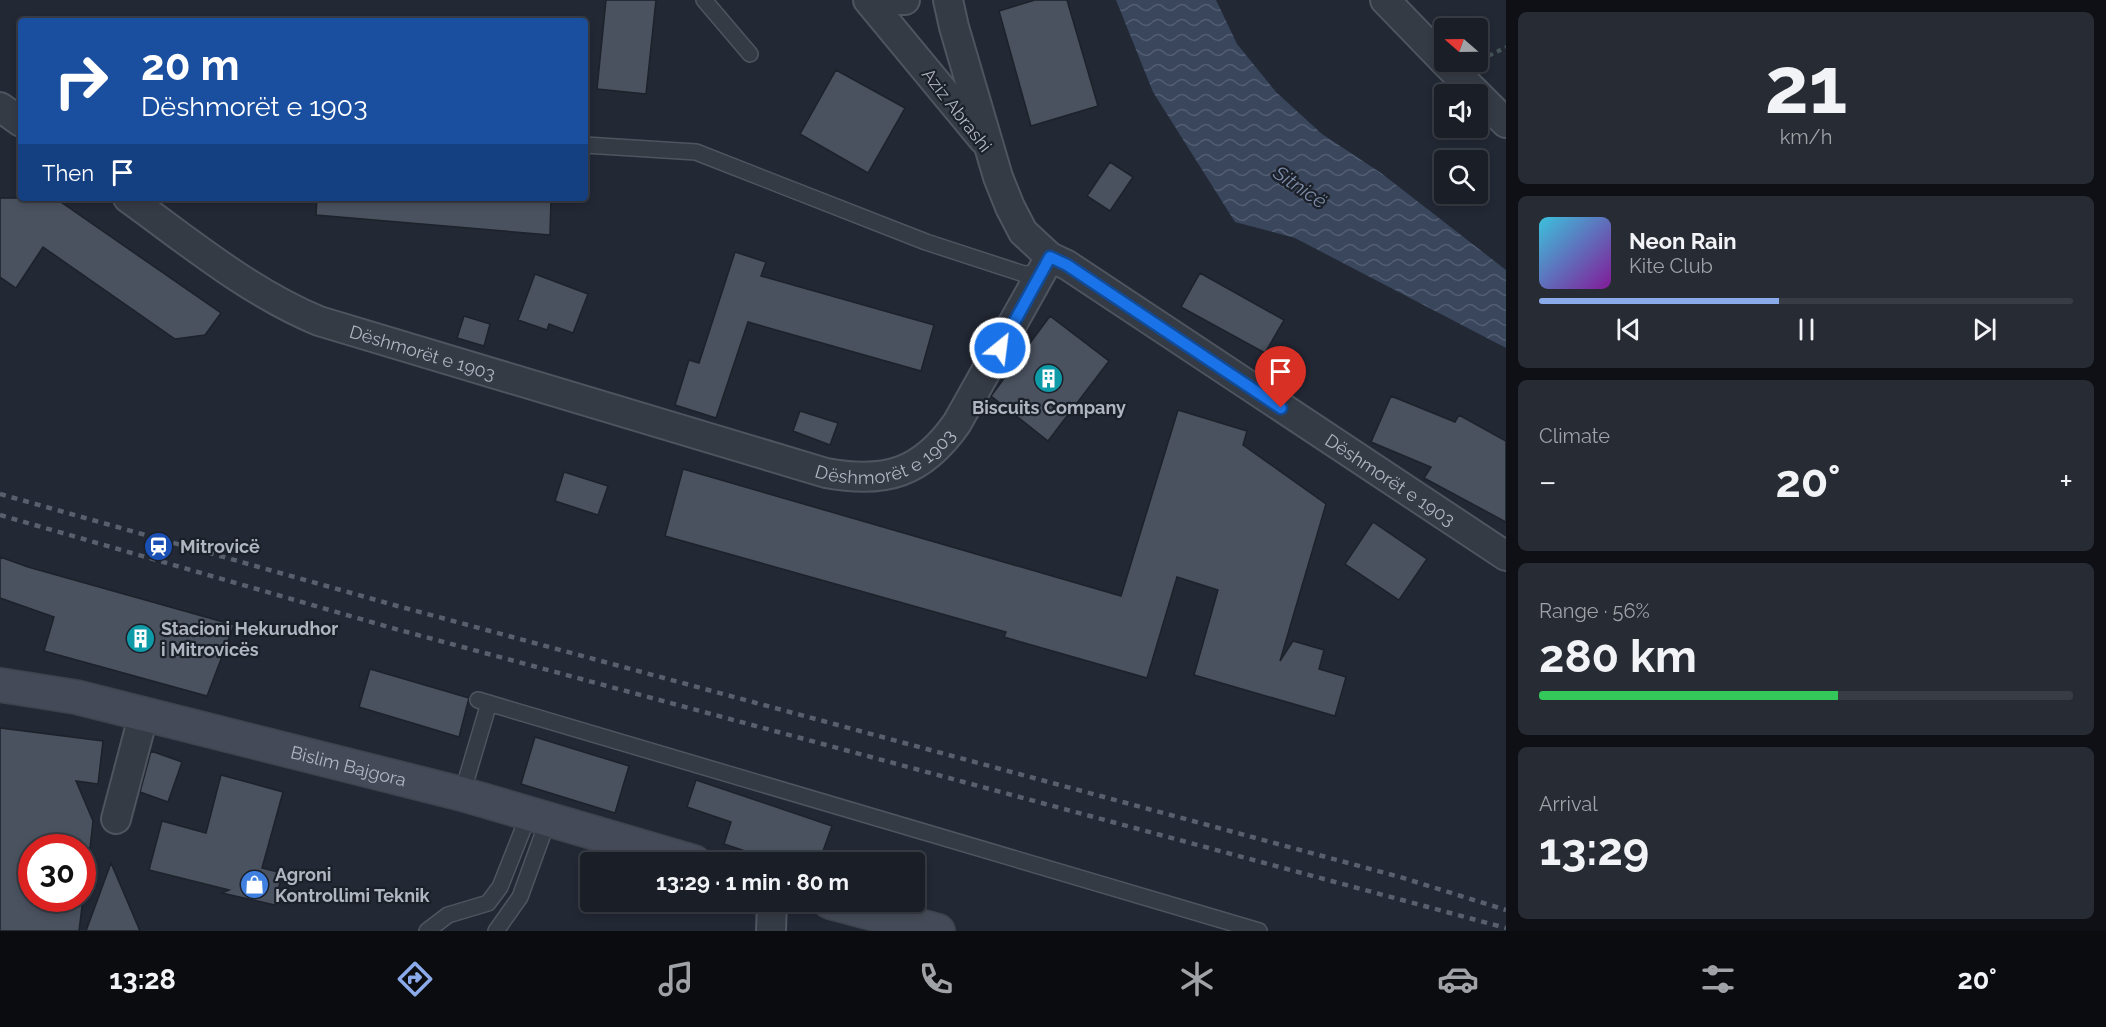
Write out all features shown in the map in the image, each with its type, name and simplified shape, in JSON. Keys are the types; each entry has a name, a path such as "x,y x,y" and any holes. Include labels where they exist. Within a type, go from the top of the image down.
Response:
{"main road":[{"name":"Bislim Bajgora","path":"0,685 76,696 144,713 462,794 660,852"},
{"path":"867,912 938,931"}],"street":[{"name":"Aziz Abrashi","path":"868,0 992,150 998,177 1023,232 1046,265"},
{"path":"894,0 905,0"},
{"path":"948,0 954,27 992,150"},
{"path":"1385,0 1434,50"},
{"path":"1456,72 1506,123"},
{"path":"0,107 18,120"},
{"name":"Dëshmorët e 1903","path":"132,201 240,278 291,309 319,321 815,469 855,478 886,475 916,466 940,447 957,423 1046,265 1067,265 1506,556"},
{"path":"116,819 144,713"},
{"path":"771,931 772,912"}],"lane":[{"path":"704,0 750,54"},
{"path":"588,145 696,152 926,242 1024,274 1046,265"},
{"path":"462,794 484,701 1259,931"},
{"path":"428,931 448,915 488,903 500,887 539,817"},
{"path":"496,931 520,897 539,817"}],"water":[{"name":"Sitnicë","path":"1116,0 1216,0 1237,44 1276,92 1322,134 1381,173 1506,270 1506,348 1295,238 1235,222 1153,92"}],"building":[{"path":"606,0 656,0 646,94 597,89"},
{"path":"1035,0 1067,0 1098,106 1031,126 999,11"},
{"path":"836,70 905,108 868,173 800,134"},
{"path":"1110,162 1133,177 1110,211 1087,196"},
{"path":"0,198 18,198 18,201 59,201 221,313 205,335 175,339 43,247 16,288 0,277"},
{"path":"317,201 551,201 550,235 316,215"},
{"path":"735,252 766,262 761,276 934,325 921,371 748,322 716,418 675,405 689,360 699,363"},
{"path":"1200,273 1284,320 1265,353 1181,307"},
{"path":"535,274 588,294 573,333 549,324 547,330 518,320"},
{"path":"464,316 490,324 484,346 457,338"},
{"name":"Biscuits Company","path":"1050,316 1109,361 1048,441 991,396"},
{"path":"1391,396 1455,422 1459,415 1506,441 1506,522 1424,478 1431,467 1371,442"},
{"path":"1178,410 1247,431 1243,445 1326,504 1280,661 1293,641 1324,650 1319,669 1346,677 1335,716 1194,675 1218,590 1177,577 1147,678 1004,637 1006,632 665,536 683,469 1121,596"},
{"path":"800,411 838,423 830,445 793,431"},
{"path":"564,472 608,486 598,515 555,501"},
{"path":"1373,522 1427,559 1399,600 1345,564"},
{"name":"Stacioni Hekurudhor i Mitrovicës","path":"0,557 234,625 207,696 44,651 54,617 0,598"},
{"path":"370,669 469,698 459,737 359,707"},
{"path":"0,728 103,741 98,784 76,781 93,821 92,834 18,834 18,912 81,912 79,931 0,931"},
{"path":"535,737 629,766 615,813 521,784"},
{"path":"151,751 182,762 168,802 140,792"},
{"path":"221,775 283,792 262,868 282,873 275,905 222,893 229,890 149,870 162,821 206,833"},
{"path":"696,780 832,826 823,852 748,852 724,844 731,822 687,807"},
{"path":"111,863 140,931 86,931 93,912 96,912 96,904"}],"railway":[{"path":"0,494 394,605 1400,877 1506,910"},
{"path":"0,515 392,628 1506,928"}],"place":[{"name":"Biscuits Company","path":"1049,378"},
{"name":"Mitrovicë","path":"159,546"},
{"name":"Stacioni Hekurudhor i Mitrovicës","path":"140,638"},
{"name":"Agroni Kontrollimi Teknik","path":"254,884"}],"route":[{"path":"1000,348 1050,257 1067,265 1281,408"}]}
